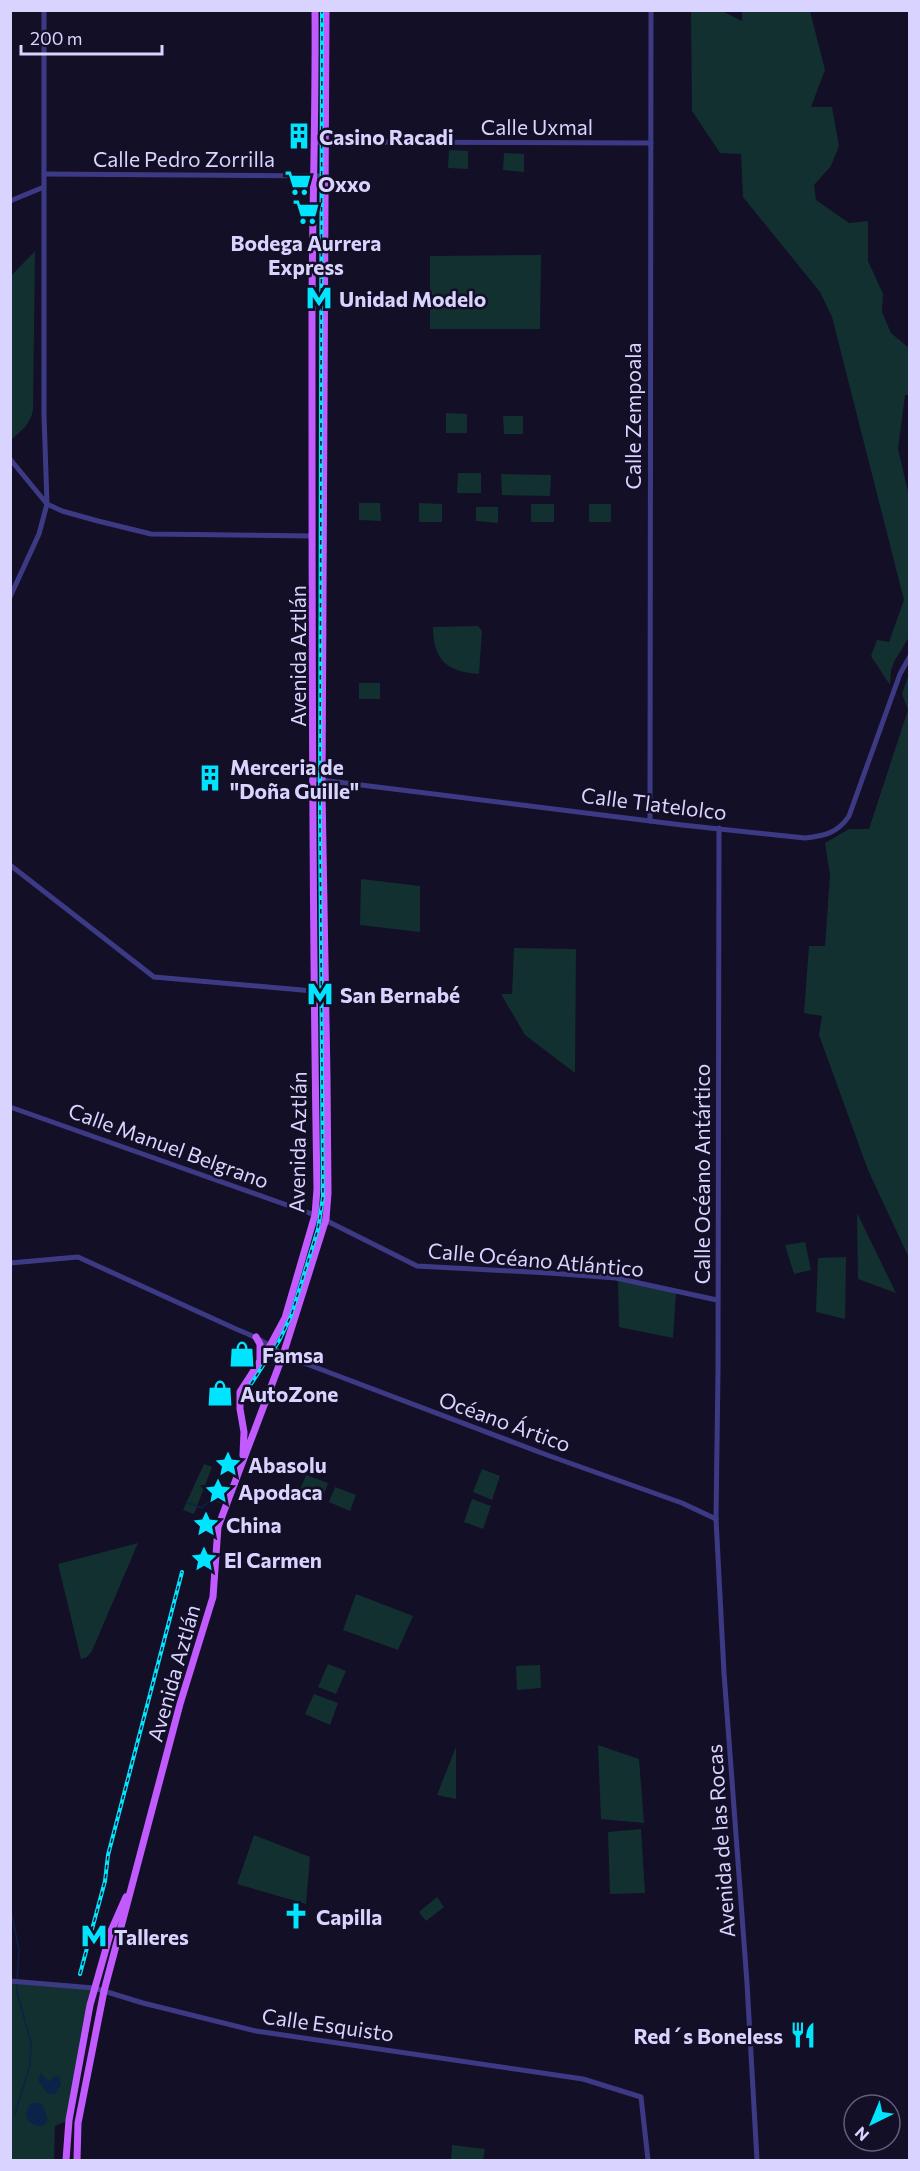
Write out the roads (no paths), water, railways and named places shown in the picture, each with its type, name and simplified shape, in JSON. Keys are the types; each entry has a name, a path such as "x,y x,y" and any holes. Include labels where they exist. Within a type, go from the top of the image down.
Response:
{"main road":[{"name":"Avenida Aztlán","path":"242,1464 244,1432 239,1398 242,1387 271,1344 285,1317 315,1215 317,1189 313,991 312,316 315,10"},
{"name":"Avenida Aztlán","path":"66,2160 69,2120 100,1990 180,1704 213,1597 219,1527 283,1354 326,1219 328,1193 327,1078 322,779 326,10"},
{"path":"256,1337 260,1344 259,1361"},
{"name":"Avenida Aztlán","path":"77,2160 78,2123 111,1931 121,1905 129,1892"}],"street":[{"path":"10,597 39,534 47,504 44,415 45,10"},
{"name":"Calle Zempoala","path":"650,821 651,10"},
{"name":"Calle Uxmal","path":"315,142 651,143"},
{"name":"Calle Pedro Zorrilla","path":"44,174 325,176"},
{"path":"10,201 44,187"},
{"path":"10,459 47,504 62,511 152,534 313,536"},
{"name":"Calle Tlatelolco","path":"313,779 650,821 805,837 822,836 838,829 849,816 900,674 909,656"},
{"name":"Calle Océano Antártico","path":"716,1519 719,828"},
{"path":"10,865 154,977 313,991"},
{"name":"Calle Manuel Belgrano","path":"10,1107 326,1219"},
{"name":"Calle Océano Atlántico","path":"326,1219 421,1267 616,1278 717,1300"},
{"name":"Océano Ártico","path":"10,1263 78,1257 271,1344 283,1354 547,1455 682,1503 716,1519"},
{"name":"Avenida de las Rocas","path":"716,1519 724,1673 747,1983 757,2160"},
{"name":"Calle Esquisto","path":"10,1981 100,1990 256,2031 584,2079 641,2097 648,2160"}],"water":[{"path":"41,2073 49,2082 54,2076 59,2076 61,2084 55,2094 48,2094 38,2080"},
{"path":"32,2103 40,2103 43,2107 48,2119 43,2126 33,2124 27,2119 28,2107"}],"waterway":[{"path":"186,1502 202,1508 211,1499 221,1503"},
{"path":"10,1906 19,1950 17,1980"},
{"path":"15,2114 30,2065 31,2043 17,1985"}],"railway":[{"path":"251,1384 279,1341 291,1316 318,1229 323,1197 320,821 322,10"},
{"path":"80,1974 105,1881 108,1855 182,1572"}],"place":[{"name":"Casino Racadi","path":"299,136"},
{"name":"Oxxo","path":"298,183"},
{"name":"Bodega Aurrera Express","path":"306,212"},
{"name":"Unidad Modelo","path":"319,298"},
{"name":"Merceria de \"Doña Guille\"","path":"210,778"},
{"name":"San Bernabé","path":"320,994"},
{"name":"Famsa","path":"242,1354"},
{"name":"AutoZone","path":"220,1393"},
{"name":"Abasolu","path":"228,1464"},
{"name":"Apodaca","path":"218,1491"},
{"name":"China","path":"206,1524"},
{"name":"El Carmen","path":"204,1559"},
{"name":"Capilla","path":"296,1916"},
{"name":"Talleres","path":"94,1936"},
{"name":"Red´s Boneless","path":"803,2035"}]}
